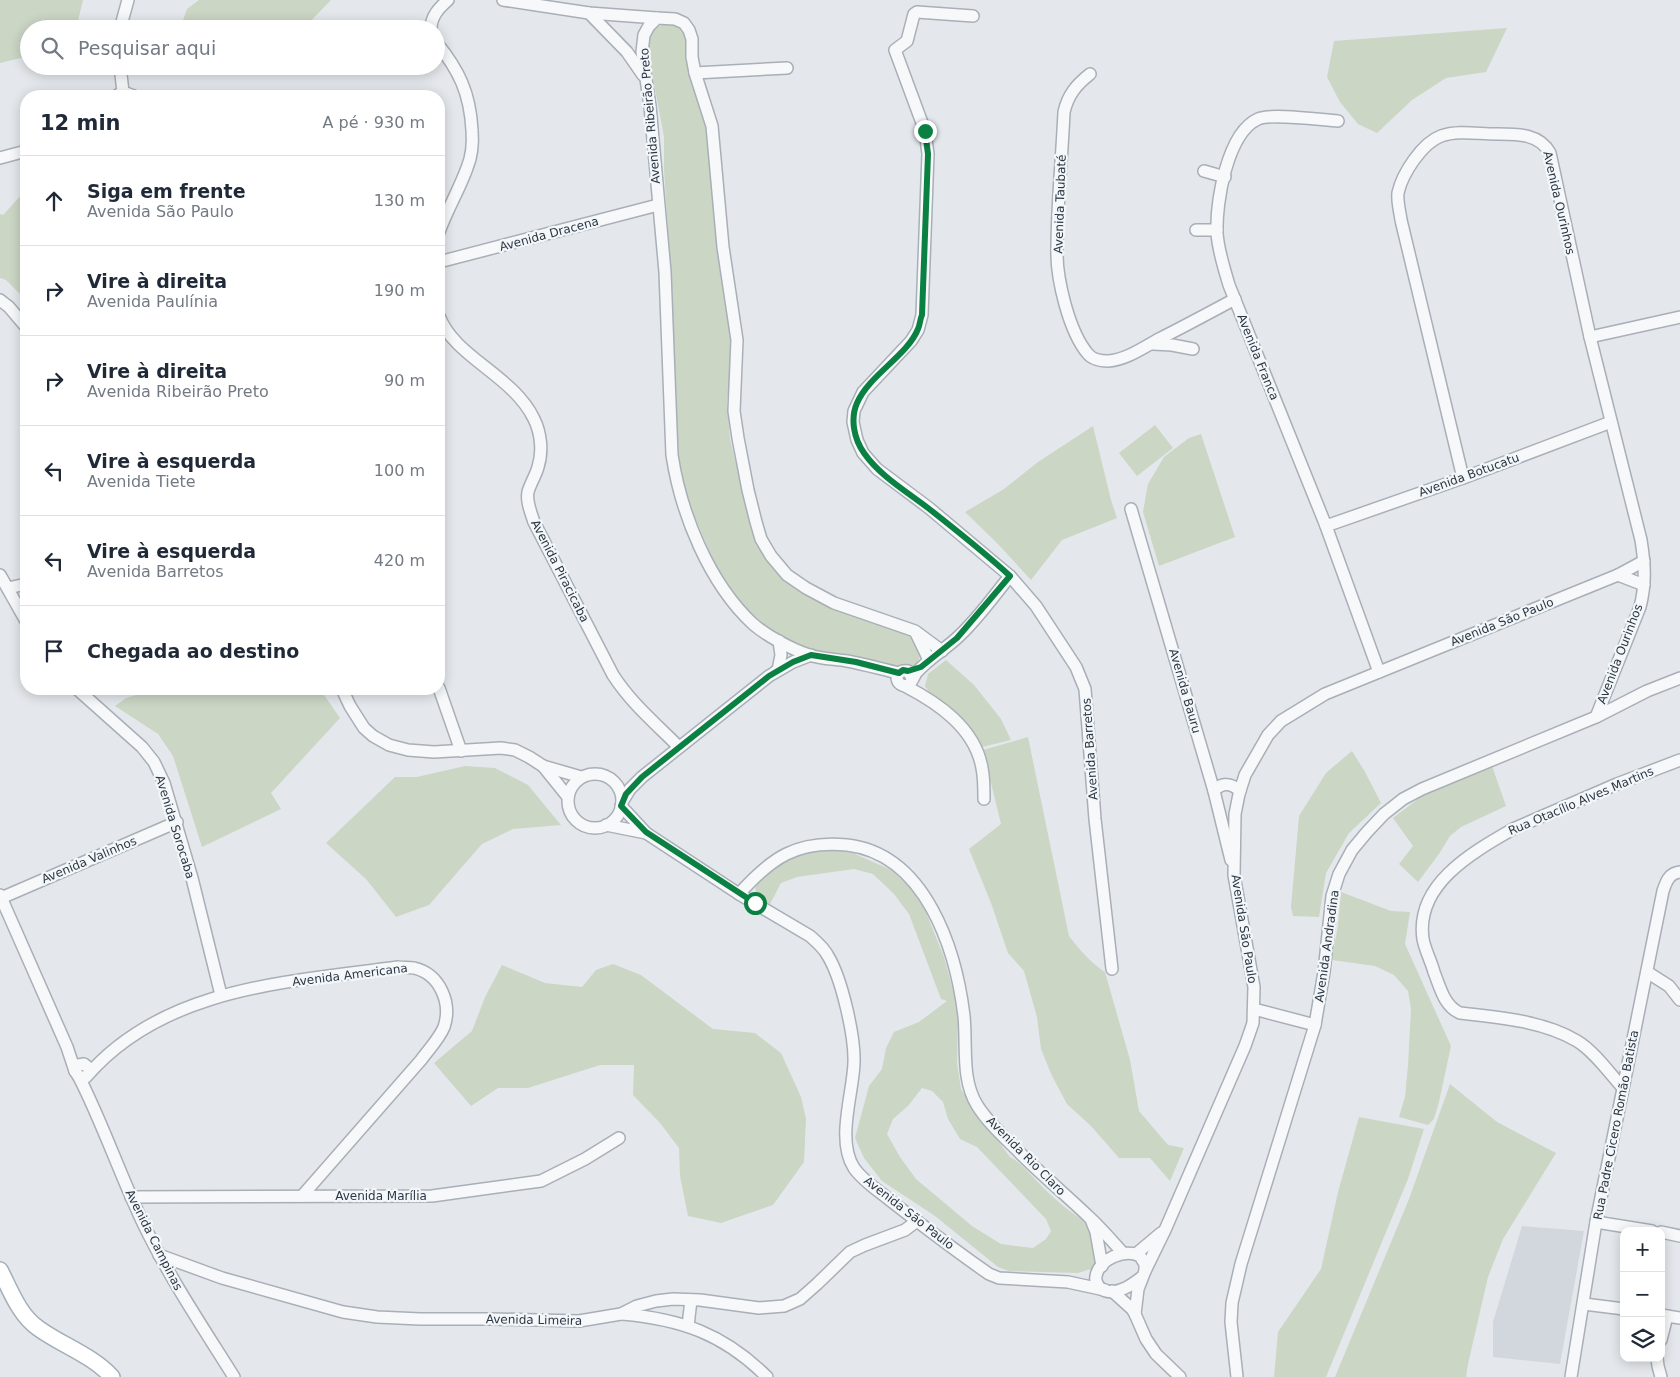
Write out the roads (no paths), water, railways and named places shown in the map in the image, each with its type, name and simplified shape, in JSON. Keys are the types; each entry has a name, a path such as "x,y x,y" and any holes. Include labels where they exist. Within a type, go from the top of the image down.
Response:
{"main road":[{"path":"0,1270 24,1314 36,1327 95,1362 112,1377"}],"street":[{"path":"122,20 128,0"},
{"path":"433,20 434,15 448,0"},
{"path":"503,0 589,13 675,19 684,23 689,30 692,40 692,57 695,73 714,135 723,247 737,340 734,411 748,490 761,540 771,556 787,575 806,588 834,603 915,631 942,651"},
{"name":"Avenida Barretos","path":"973,16 917,12 914,14 908,41 894,52 925,131 928,154 922,315 918,330 911,341 863,392 854,411 854,430 863,453 877,469 929,508 1010,576 1025,592 1076,667 1085,689 1095,819 1112,969"},
{"path":"589,13 627,52 646,80"},
{"name":"Avenida Ribeirão Preto","path":"657,18 644,35 642,52 650,106 664,272 672,455 675,476 684,507 699,544 722,589 754,625 779,641 811,655 856,662 906,678 922,695 949,715 968,733 977,750 982,768 984,799"},
{"path":"445,54 462,80 471,110 472,134 471,155 467,168 445,218"},
{"path":"695,73 787,68"},
{"name":"Avenida Taubaté","path":"1090,74 1072,91 1064,112 1056,251 1062,290 1071,325 1078,340 1089,355 1098,360 1110,361 1124,357 1234,299"},
{"path":"121,75 123,90"},
{"name":"Avenida Franca","path":"1338,121 1275,117 1259,118 1245,128 1236,141 1227,164 1217,230 1222,263 1234,299 1326,526 1379,672"},
{"name":"Avenida Ourinhos","path":"1463,478 1398,203 1398,194 1411,164 1424,148 1440,136 1454,133 1518,134 1538,140 1546,145 1550,154 1590,337 1641,540 1644,561 1644,586 1640,607 1596,717"},
{"path":"0,158 20,152"},
{"path":"1204,171 1224,177"},
{"name":"Avenida Dracena","path":"445,260 658,205"},
{"path":"1196,230 1217,230"},
{"path":"0,300 20,320"},
{"path":"1590,337 1680,317"},
{"name":"Avenida Piracicaba","path":"445,327 461,346 504,382 528,408 535,421 541,456 528,493 534,522 622,690 637,707 679,746"},
{"path":"1150,344 1172,344 1193,349"},
{"name":"Avenida Botucatu","path":"1326,526 1463,478 1611,422"},
{"name":"Avenida Bauru","path":"1131,508 1215,796 1234,875"},
{"name":"Avenida São Paulo","path":"1143,1274 1165,1230 1245,1046 1253,1023 1254,987 1234,875 1235,814 1245,775 1268,735 1281,721 1314,700 1618,576 1644,561"},
{"path":"0,575 20,610"},
{"path":"906,678 942,651 965,630 1010,576"},
{"path":"1618,576 1644,586"},
{"path":"8,588 20,585"},
{"path":"915,631 925,664"},
{"path":"621,804 621,795 615,782 599,774 581,777 570,789 568,797 571,813 582,824 598,828 606,826 616,818 621,804 630,789 642,777 778,670 781,656 779,641"},
{"path":"769,676 793,662 811,655"},
{"name":"Avenida Andradina","path":"1238,1377 1231,1322 1232,1303 1241,1264 1315,1025 1324,972 1332,896 1338,874 1352,850 1384,814 1403,799 1422,789 1596,717 1647,691 1680,678"},
{"name":"Avenida Sorocaba","path":"84,695 142,747 154,762 164,783 177,822 221,995"},
{"path":"345,695 364,728 373,736 389,745 408,750 425,751 508,749 529,757 543,766 581,777"},
{"path":"441,695 461,751"},
{"name":"Rua Otacílio Alves Martins","path":"1623,1088 1595,1057 1578,1042 1561,1033 1501,1018 1460,1013 1449,1006 1439,985 1424,940 1423,924 1426,906 1442,880 1457,866 1497,838 1513,829 1617,784 1680,760"},
{"path":"543,766 568,797"},
{"path":"615,782 642,777"},
{"path":"1226,784 1235,787 1239,795 1229,803 1215,796 1221,785 1226,784"},
{"name":"Avenida São Paulo","path":"621,804 646,832 739,894 810,936 820,944 828,955 841,989 853,1045 854,1062 846,1140 848,1154 854,1167 863,1178 989,1274 998,1278 1068,1282 1109,1291"},
{"name":"Avenida Valinhos","path":"0,897 177,822"},
{"name":"Avenida São Paulo","path":"606,826 646,832"},
{"name":"Avenida Rio Claro","path":"739,894 757,874 778,858 792,851 830,844 854,846 878,854 910,877 926,896 938,920 953,964 963,1015 966,1073 969,1091 977,1106 991,1124 1034,1167 1091,1218 1123,1253"},
{"name":"Rua Padre Cicero Romão Batista","path":"1571,1377 1596,1222 1663,891 1667,880 1675,874"},
{"path":"0,897 67,1047 83,1071"},
{"name":"Avenida Americana","path":"83,1071 170,1014 221,995 274,984 398,967 413,968 424,972 435,980 443,992 446,1004 443,1028 421,1060 302,1196"},
{"path":"1647,972 1669,986 1680,1000"},
{"path":"1254,1009 1315,1025"},
{"name":"Avenida Campinas","path":"83,1071 88,1083 89,1096 131,1197 159,1255 234,1377"},
{"name":"Avenida Marília","path":"131,1197 432,1196 541,1181 585,1159 619,1138"},
{"path":"1091,1218 1096,1232 1099,1270 1096,1282 1136,1314"},
{"name":"Avenida Limeira","path":"159,1255 222,1278 343,1312 377,1317 580,1321 621,1314 636,1306 656,1301 691,1300 758,1308 784,1306 800,1299 850,1252 905,1230 917,1221"},
{"path":"1596,1222 1627,1227"},
{"name":"Avenida São Paulo","path":"1136,1254 1165,1230"},
{"path":"1665,1233 1680,1236"},
{"path":"1099,1270 1112,1257 1123,1253 1140,1256 1145,1264 1138,1289 1136,1314 1146,1339 1156,1354 1180,1377"},
{"name":"Avenida São Paulo","path":"1068,1282 1099,1270"},
{"path":"1109,1291 1128,1287 1143,1274"},
{"path":"688,1326 691,1300"},
{"path":"1584,1304 1620,1309"},
{"path":"621,1314 670,1320 706,1332 727,1344 753,1363 767,1377"},
{"path":"1665,1315 1680,1318"},
{"path":"1658,1362 1661,1377"}]}
